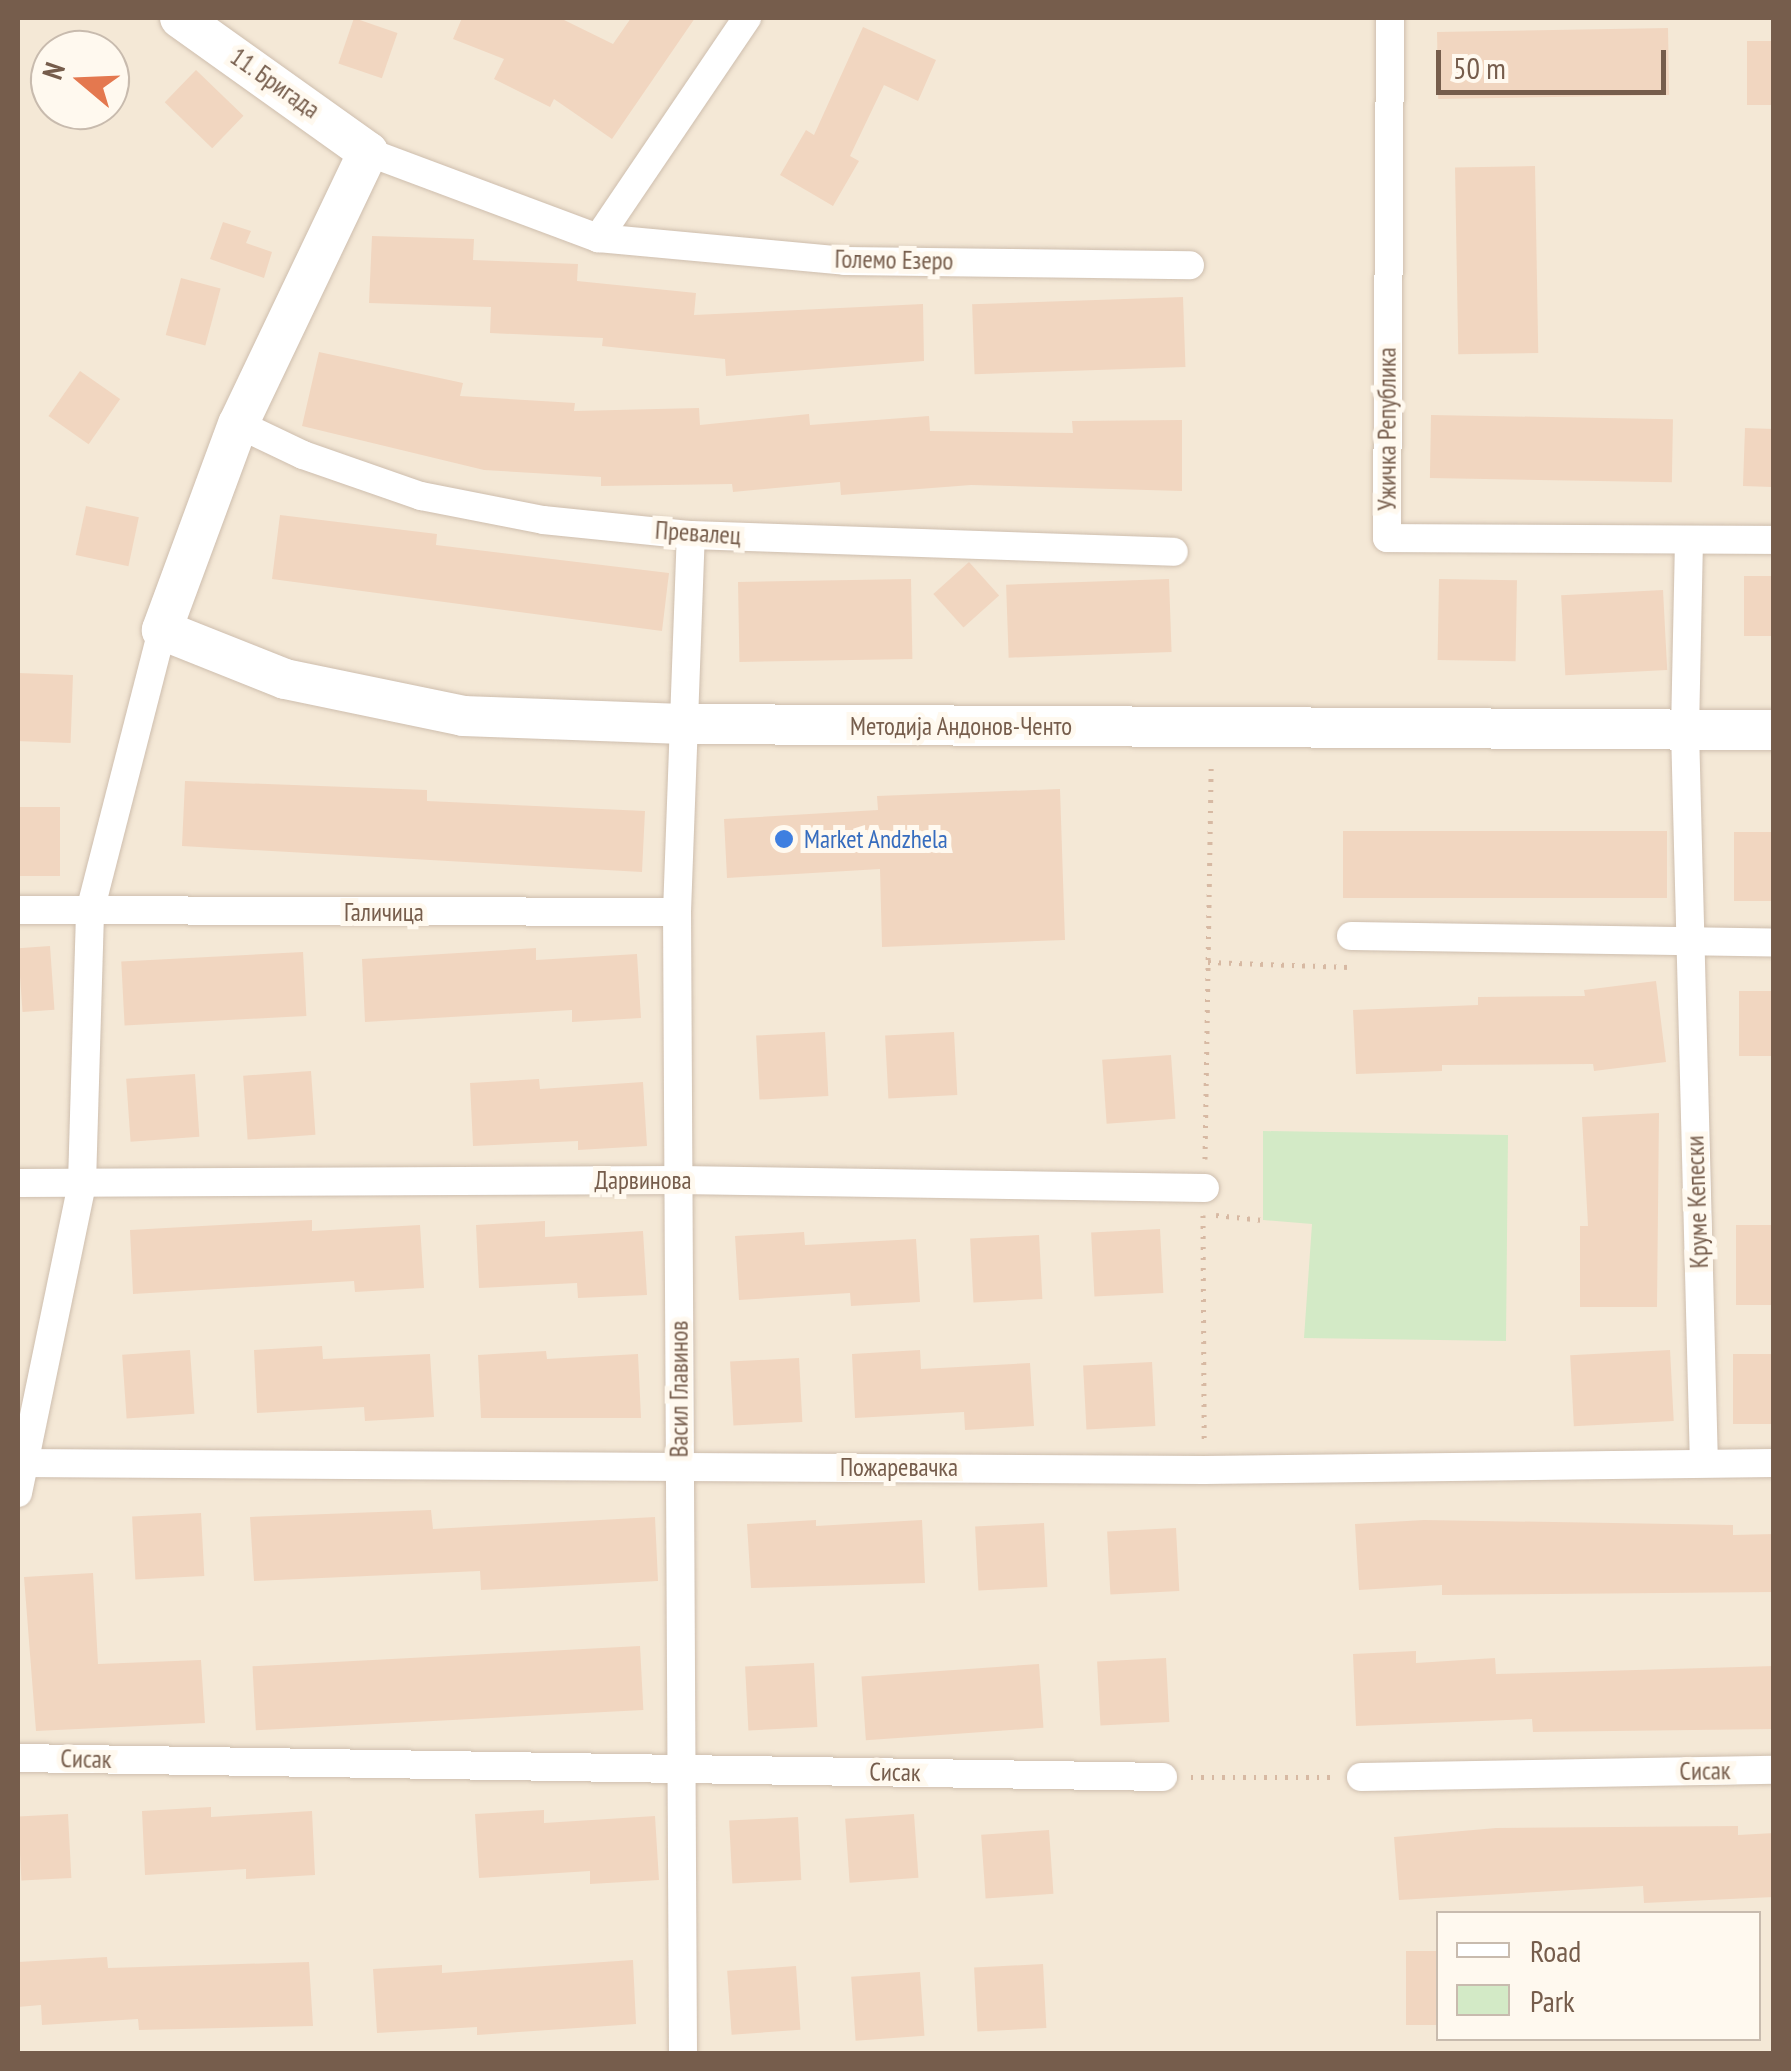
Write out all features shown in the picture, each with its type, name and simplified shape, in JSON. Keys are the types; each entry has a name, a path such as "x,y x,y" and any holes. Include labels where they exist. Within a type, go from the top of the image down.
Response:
{"street":[{"name":"11. Бригада","path":"180,18 368,152"},
{"path":"598,238 747,18"},
{"name":"Ужичка Република","path":"1390,18 1387,538 1774,540"},
{"name":"Големо Езеро","path":"368,152 598,238 845,261 1190,265"},
{"path":"18,1492 82,1183 90,911 162,630 238,424 368,152"},
{"name":"Превалец","path":"238,424 302,455 420,496 544,520 691,535 1174,552"},
{"name":"Васил Главинов","path":"684,2054 677,912 691,535"},
{"path":"1685,730 1688,540"},
{"name":"Методија Андонов-Ченто","path":"162,630 284,679 463,716 684,724 1774,730"},
{"name":"Круме Кепески","path":"1685,730 1704,1462"},
{"name":"Галичица","path":"18,910 677,912"},
{"path":"1351,936 1774,943"},
{"name":"Дарвинова","path":"18,1183 679,1180 1204,1201"},
{"name":"Пожаревачка","path":"21,1463 1204,1470 1774,1463"},
{"name":"Сисак","path":"18,1758 1163,1776"},
{"name":"Сисак","path":"1361,1777 1774,1770"}],"path":[{"path":"1204,1470 1212,728"},
{"path":"1208,962 1351,968 1351,936"},
{"path":"1204,1201 1263,1220"},
{"path":"1163,1776 1361,1777"}],"shaded area":[{"path":"18,18 1773,18 1773,2053 18,2053"}],"green space":[{"path":"1263,1131 1508,1135 1506,1341 1304,1338 1312,1224 1263,1220"}],"building":[{"path":"354,18 397,33 382,78 338,63"},
{"path":"462,18 560,18 613,44 631,18 695,18 612,139 554,99 550,107 494,79 504,59 453,39"},
{"path":"863,27 936,60 918,101 884,85 850,156 859,161 833,206 780,175 806,130 814,135"},
{"path":"1668,28 1669,95 1438,99 1437,32"},
{"path":"1747,41 1774,41 1774,105 1747,105"},
{"path":"196,70 243,116 212,148 165,102"},
{"path":"1535,166 1538,353 1458,354 1455,167"},
{"path":"223,222 251,231 246,243 272,252 264,278 210,259"},
{"path":"372,236 474,239 473,260 578,264 577,281 696,293 694,315 923,304 924,361 726,376 725,359 602,346 603,338 490,333 491,307 369,303"},
{"path":"181,278 221,289 205,346 166,335"},
{"path":"1183,297 1185,367 975,374 972,304"},
{"path":"319,352 463,383 460,396 575,403 574,411 699,408 700,425 809,414 810,425 929,416 930,431 1073,433 1072,421 1182,420 1182,491 971,485 841,495 840,482 733,492 732,484 601,486 601,477 484,470 302,426"},
{"path":"80,371 120,399 89,444 48,416"},
{"path":"1431,415 1673,419 1672,482 1430,478"},
{"path":"1745,428 1774,429 1772,487 1743,486"},
{"path":"86,506 139,517 128,566 76,555"},
{"path":"280,515 437,534 436,545 669,573 662,631 272,579"},
{"path":"969,562 999,595 963,628 933,594"},
{"path":"1744,576 1774,576 1774,636 1744,636"},
{"path":"911,579 912,659 739,662 738,582"},
{"path":"1169,579 1172,652 1009,658 1006,585"},
{"path":"1439,579 1517,580 1516,661 1438,660"},
{"path":"1663,590 1667,670 1565,675 1561,595"},
{"path":"18,673 73,675 71,743 18,741"},
{"path":"185,781 427,790 427,801 645,811 642,872 182,846"},
{"path":"1060,789 1065,940 882,947 880,869 727,878 724,819 878,810 877,796"},
{"path":"18,807 60,807 60,876 18,876"},
{"path":"1343,831 1667,831 1667,898 1343,898"},
{"path":"1734,832 1774,832 1774,901 1734,901"},
{"path":"50,946 54,1010 23,1012 18,948"},
{"path":"536,948 536,960 637,954 641,1018 572,1022 572,1010 365,1022 362,959"},
{"path":"303,952 306,1016 125,1025 121,962"},
{"path":"1656,981 1666,1062 1594,1071 1593,1064 1442,1065 1442,1071 1356,1074 1353,1010 1478,1005 1478,997 1585,996 1584,990"},
{"path":"1739,991 1774,991 1774,1056 1739,1056"},
{"path":"825,1032 828,1096 759,1100 756,1036"},
{"path":"954,1032 957,1095 888,1099 885,1036"},
{"path":"1171,1055 1175,1119 1107,1124 1102,1060"},
{"path":"311,1071 315,1135 248,1140 243,1076"},
{"path":"195,1074 199,1137 131,1142 126,1079"},
{"path":"539,1079 540,1089 643,1082 647,1146 578,1150 578,1141 473,1146 470,1083"},
{"path":"1659,1113 1657,1307 1580,1307 1580,1226 1588,1226 1582,1117"},
{"path":"312,1220 312,1231 420,1225 424,1288 355,1292 354,1281 133,1294 130,1230"},
{"path":"545,1221 545,1237 643,1231 647,1295 578,1298 577,1283 479,1288 476,1225"},
{"path":"1736,1225 1774,1225 1774,1305 1736,1305"},
{"path":"1160,1229 1163,1293 1094,1297 1091,1233"},
{"path":"804,1232 805,1245 916,1239 920,1302 851,1306 850,1293 739,1300 735,1236"},
{"path":"1039,1235 1042,1299 973,1303 970,1239"},
{"path":"322,1346 323,1359 430,1354 434,1417 365,1421 364,1407 257,1413 254,1350"},
{"path":"190,1350 194,1414 127,1419 122,1355"},
{"path":"920,1350 921,1369 1030,1363 1034,1426 965,1430 964,1412 855,1418 852,1354"},
{"path":"1670,1350 1674,1421 1574,1426 1570,1355"},
{"path":"546,1351 547,1359 638,1354 641,1418 481,1418 478,1355"},
{"path":"1733,1354 1774,1354 1774,1424 1733,1424"},
{"path":"799,1358 802,1422 733,1426 730,1362"},
{"path":"1152,1362 1155,1426 1086,1430 1083,1366"},
{"path":"431,1510 433,1529 655,1517 658,1581 481,1590 480,1571 254,1581 250,1517"},
{"path":"201,1513 204,1576 135,1580 132,1517"},
{"path":"816,1520 816,1526 922,1520 925,1583 751,1588 747,1524"},
{"path":"1424,1520 1733,1525 1733,1535 1774,1534 1774,1592 1442,1595 1442,1585 1359,1590 1355,1524"},
{"path":"1044,1523 1047,1587 978,1591 975,1527"},
{"path":"1176,1528 1179,1591 1110,1595 1107,1532"},
{"path":"93,1573 98,1664 201,1660 205,1723 36,1731 24,1577"},
{"path":"640,1646 643,1710 256,1730 253,1666"},
{"path":"1416,1651 1416,1663 1495,1658 1496,1674 1774,1666 1774,1729 1533,1732 1532,1719 1356,1726 1353,1654"},
{"path":"1166,1658 1169,1722 1100,1726 1097,1662"},
{"path":"814,1663 817,1727 748,1731 745,1667"},
{"path":"1039,1664 1043,1728 866,1740 861,1676"},
{"path":"211,1807 211,1817 312,1811 315,1875 246,1879 246,1869 145,1875 142,1811"},
{"path":"544,1810 544,1823 655,1816 659,1880 590,1884 590,1871 479,1878 475,1814"},
{"path":"68,1814 71,1878 21,1881 18,1817"},
{"path":"914,1814 918,1878 850,1883 845,1819"},
{"path":"798,1817 801,1880 732,1884 729,1821"},
{"path":"1738,1826 1738,1835 1774,1833 1774,1897 1644,1903 1643,1886 1399,1900 1394,1837 1496,1828"},
{"path":"1049,1830 1053,1894 986,1899 981,1835"},
{"path":"1406,1951 1436,1951 1436,2025 1406,2025"},
{"path":"107,1957 108,1968 309,1962 313,2026 139,2030 138,2019 42,2025 41,2005 18,2007 18,1962"},
{"path":"633,1960 636,2024 477,2035 477,2027 377,2033 373,1969 442,1965 442,1973"},
{"path":"1043,1964 1046,2028 977,2032 974,1968"},
{"path":"796,1966 800,2030 732,2035 727,1971"},
{"path":"920,1972 924,2036 856,2041 851,1977"}],"place":[{"name":"Market Andzhela","path":"784,839"}]}
